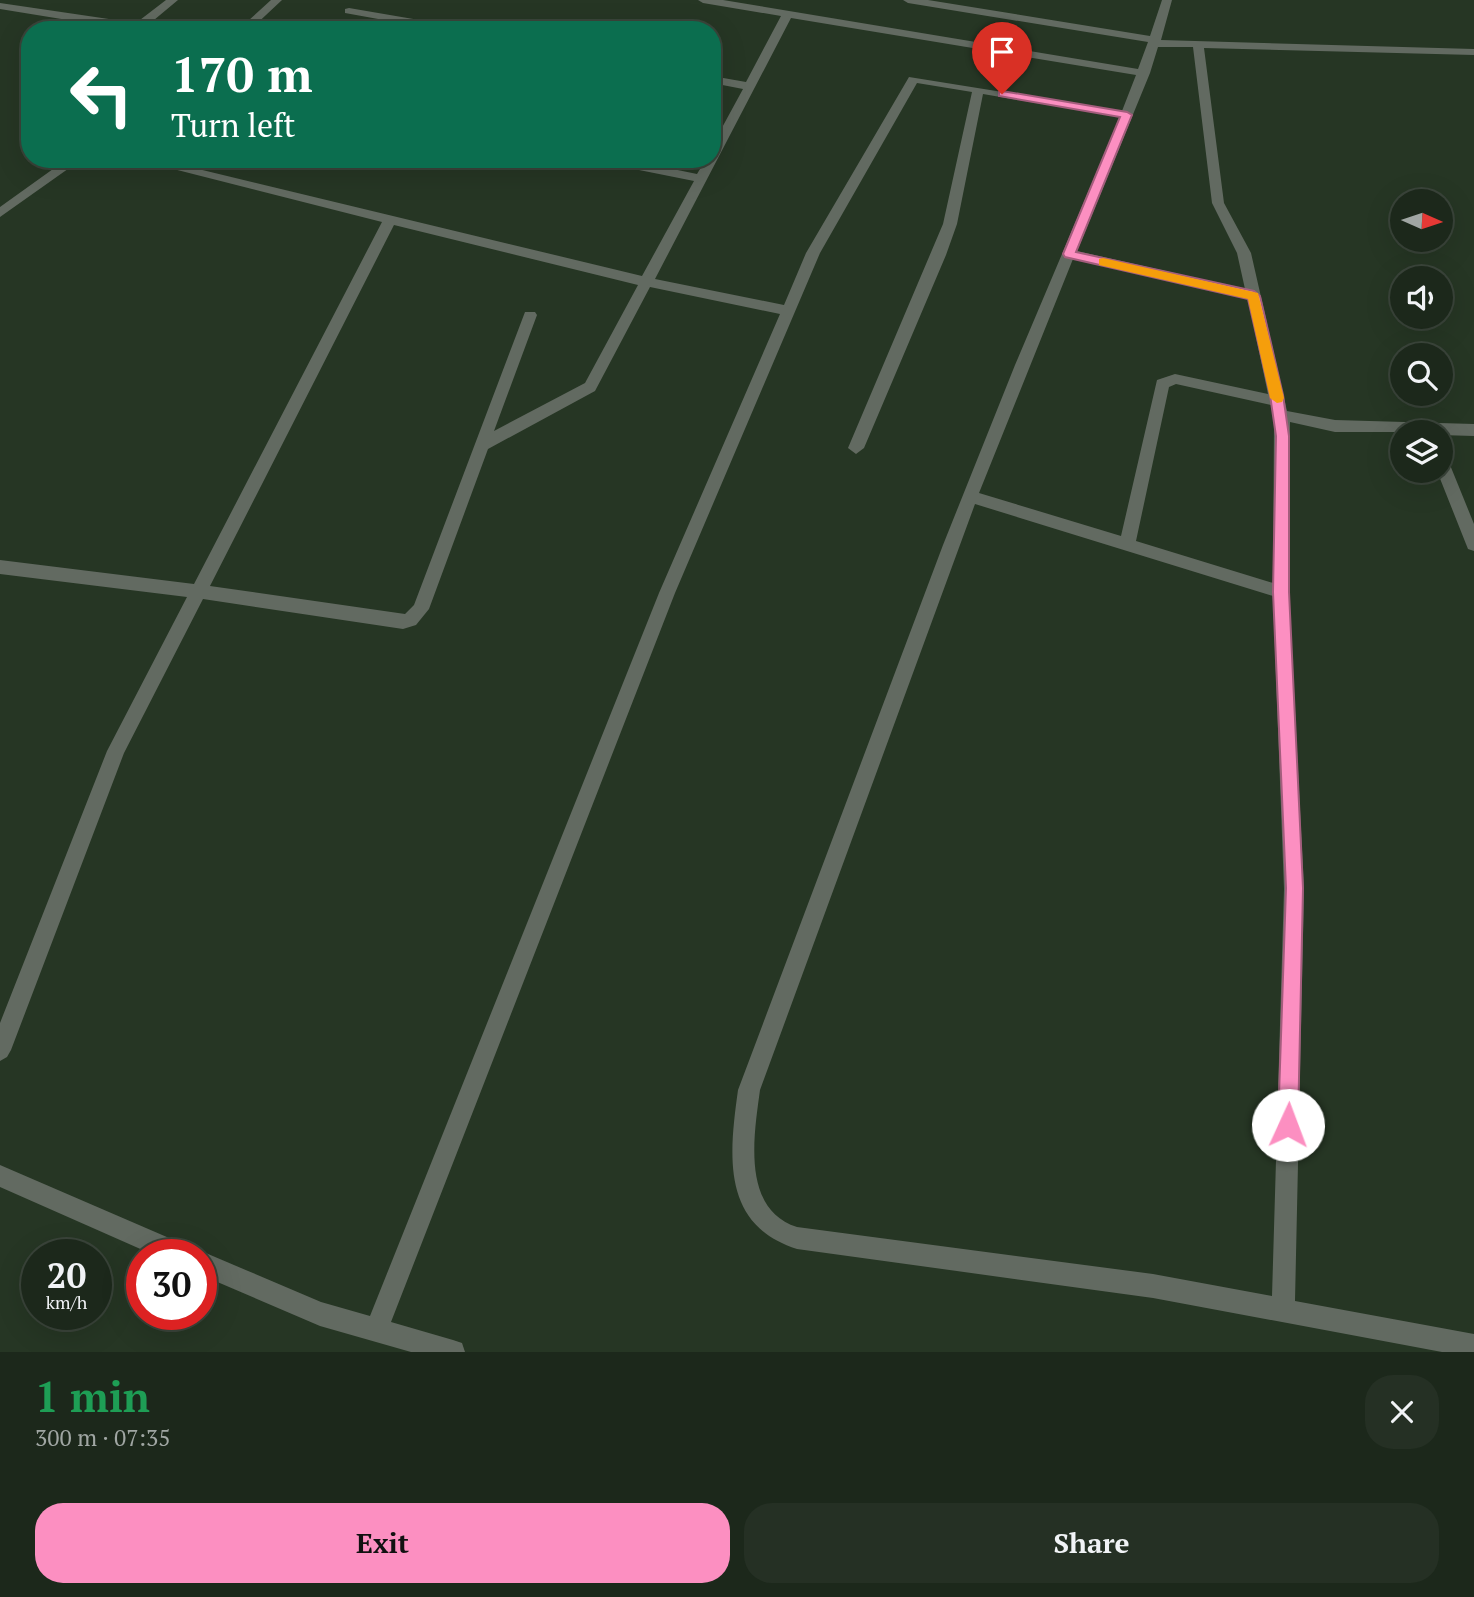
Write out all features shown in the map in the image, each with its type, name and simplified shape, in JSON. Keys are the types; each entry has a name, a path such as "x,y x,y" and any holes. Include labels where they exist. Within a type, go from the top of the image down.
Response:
{"street":[{"path":"145,21 173,0"},
{"path":"253,21 277,0"},
{"path":"703,0 1144,73"},
{"path":"908,0 1154,41 1198,45 1474,53"},
{"path":"1164,0 1144,73 1022,365 864,776 749,1090 744,1130 744,1168 750,1195 761,1216 777,1231 797,1238 1153,1286 1474,1346"},
{"path":"0,6 93,21"},
{"path":"349,11 407,21"},
{"path":"721,142 788,14"},
{"path":"1198,45 1218,203 1244,253 1283,436 1281,592 1294,888 1283,1310"},
{"path":"376,1330 662,606 788,311 813,253 913,79 1127,115"},
{"path":"721,81 751,87"},
{"path":"856,448 950,224 978,90"},
{"path":"0,214 64,168"},
{"path":"177,168 646,282 788,311"},
{"path":"648,168 701,179"},
{"path":"482,445 590,387 707,168"},
{"path":"0,1050 117,751 390,220"},
{"path":"1069,254 1254,296"},
{"path":"0,568 198,591 403,622 410,620 421,609 530,315"},
{"path":"1127,544 1162,384 1175,379 1335,426 1390,429"},
{"path":"1453,430 1474,430"},
{"path":"1449,483 1474,544"},
{"path":"972,497 1281,592"},
{"path":"0,1176 145,1239"},
{"path":"217,1270 320,1314 453,1352"}],"slow traffic":[{"path":"1103,262 1254,296 1277,398"}],"route":[{"path":"1002,94 1127,115 1069,254 1254,296 1277,395 1283,436 1281,592 1294,888 1288,1125"}]}
